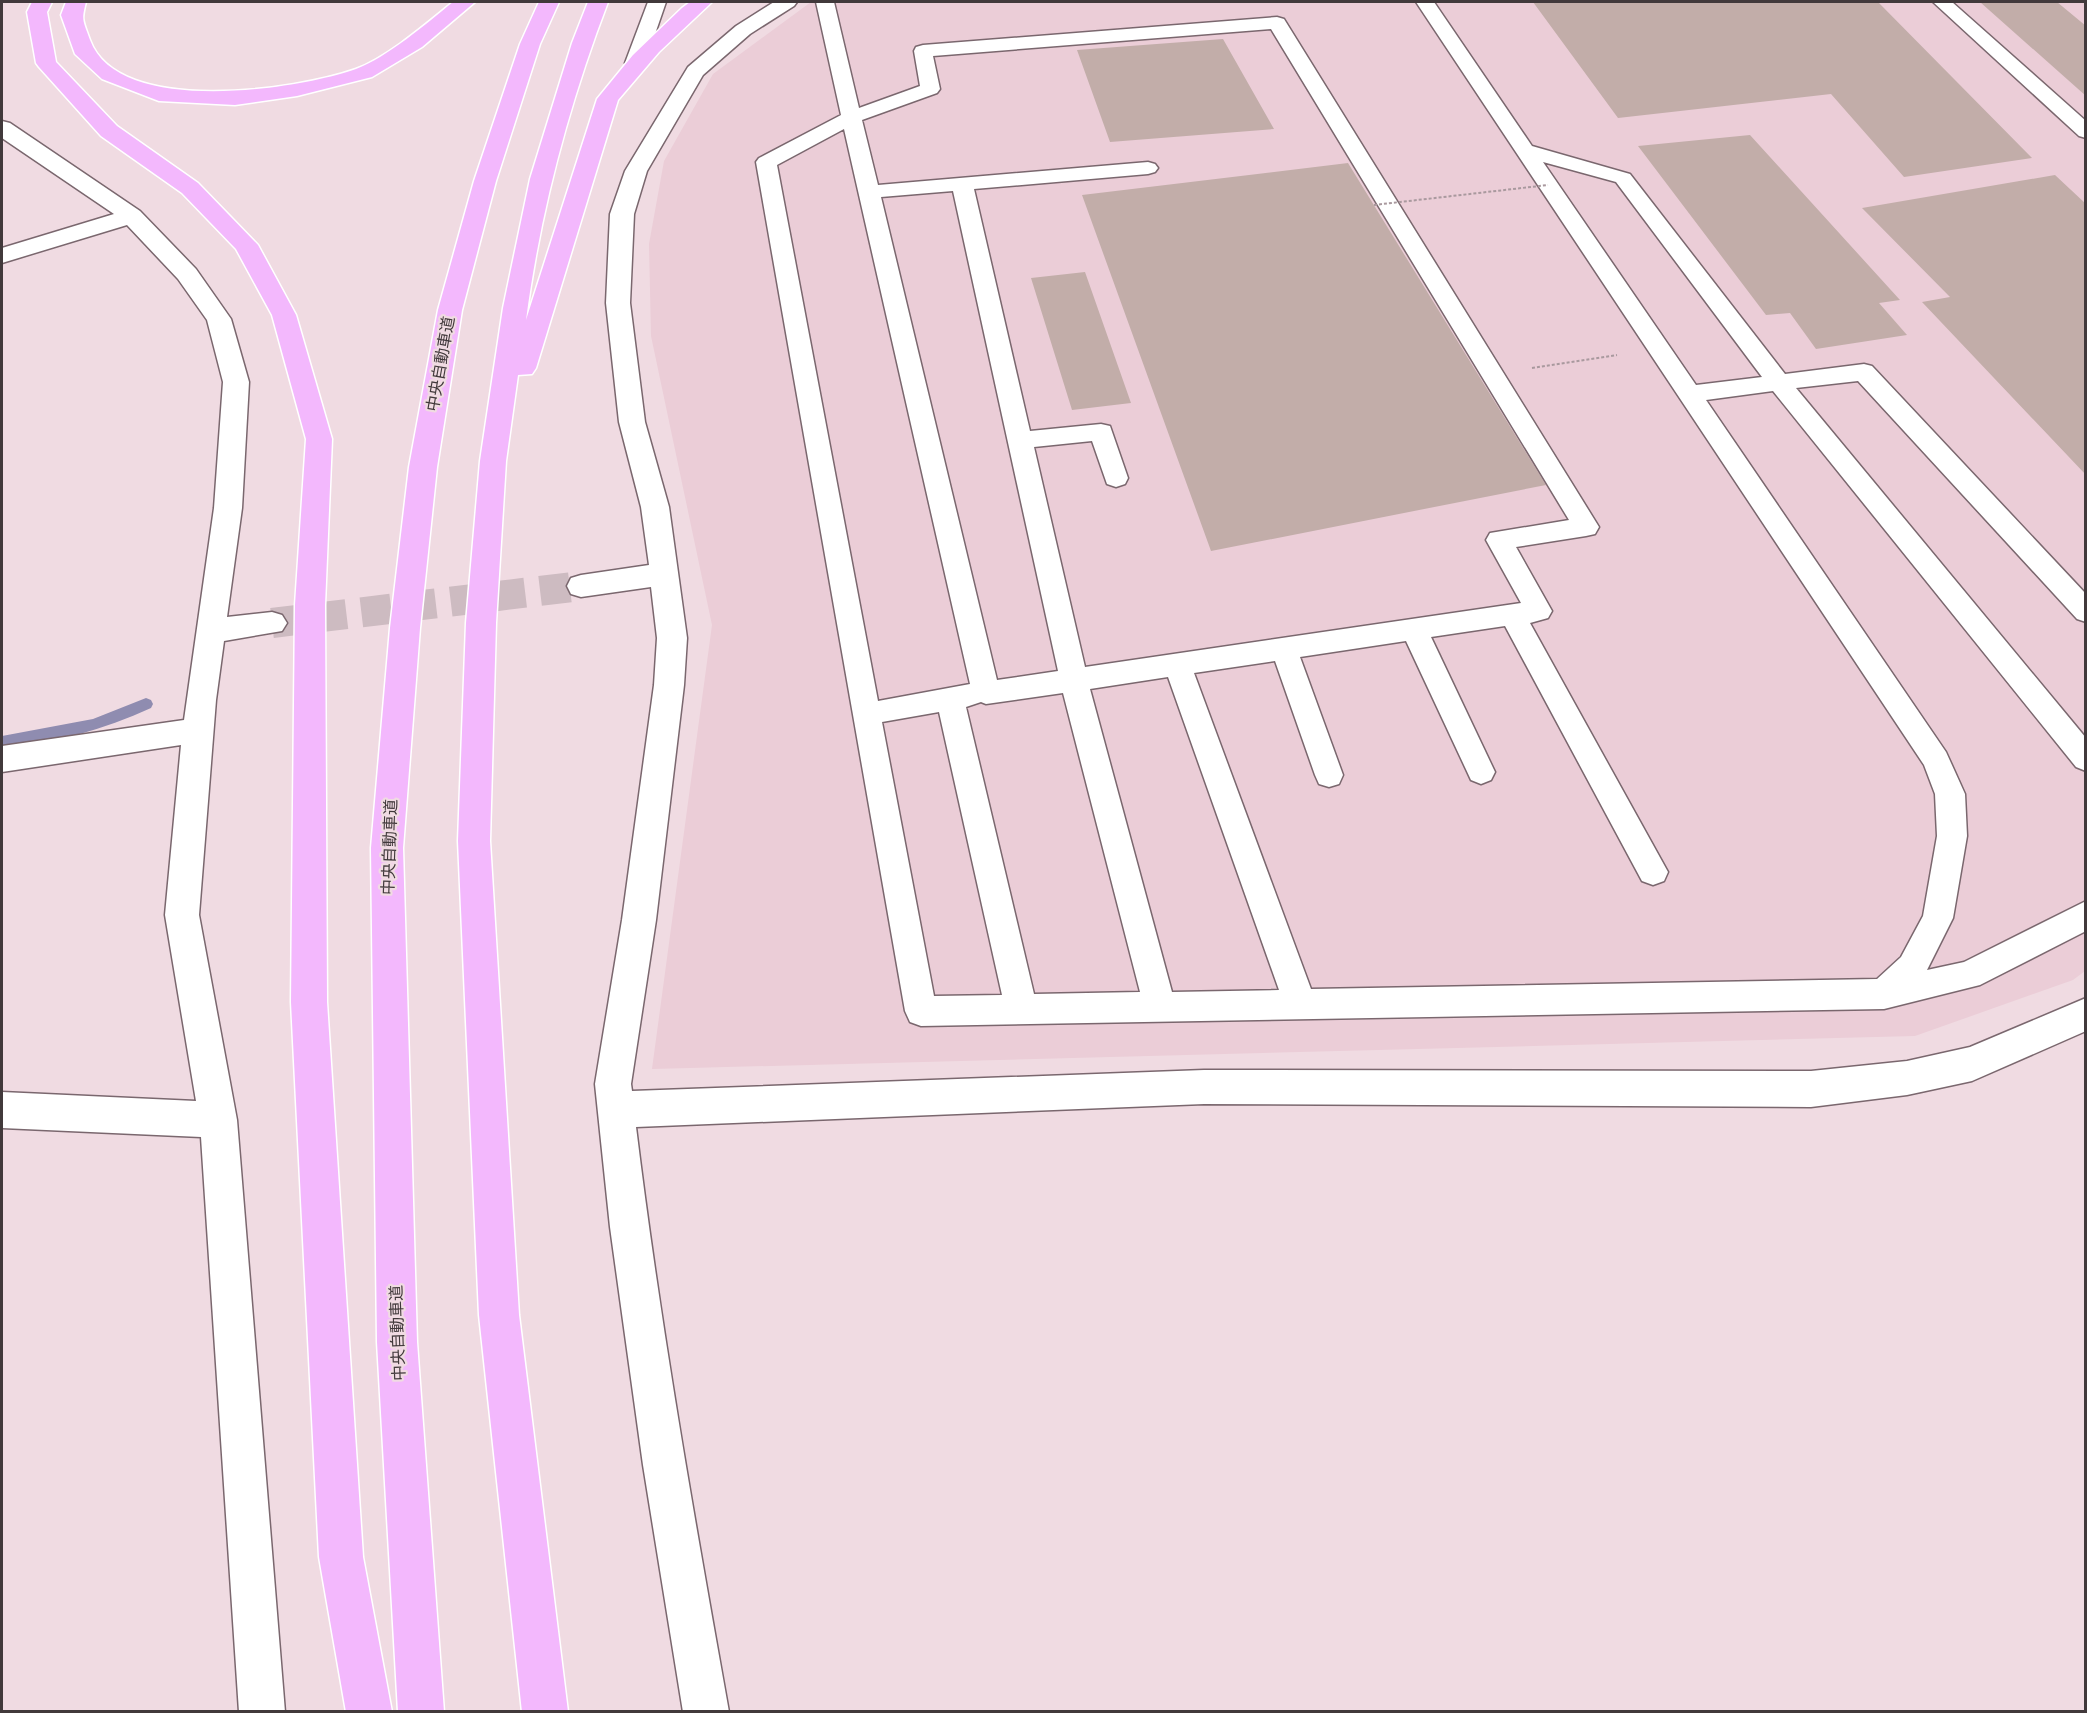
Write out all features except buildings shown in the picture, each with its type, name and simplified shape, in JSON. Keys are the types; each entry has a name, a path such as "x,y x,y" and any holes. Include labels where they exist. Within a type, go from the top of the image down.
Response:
{"highway":[{"path":"42,2 37,12 46,63 109,131 190,188 246,245 284,315 319,439 310,605 309,1002 341,1557 369,1712"},
{"path":"76,2 71,15 85,54 109,75 159,95 235,99 297,90 365,73 415,43 465,2"},
{"name":"中央自動車道","path":"421,1712 397,1342 387,848 405,628 420,490 450,310 485,181 530,44 549,2"},
{"path":"545,1712 499,1315 474,841 481,623 493,461 515,308 541,179 582,43 598,2"},
{"path":"493,461 608,99 635,63 683,16 702,2"}],"street":[{"path":"706,1712 664,1465 632,1249 613,1084 639,920 669,685 672,638 655,507 632,422 618,303 622,214 636,171 695,71 743,30 787,2"},
{"path":"2,128 132,216 187,274 219,319 236,382 228,508 210,631 182,915 218,1120 261,1712"},
{"path":"2,256 132,216"},
{"path":"581,586 664,574"},
{"path":"210,631 272,623"},
{"path":"2,759 199,730"},
{"path":"616,1109 674,1109 1204,1088 1811,1089 1907,1078 1972,1064 2085,1014"},
{"path":"2,1110 218,1120"}],"lane":[{"path":"635,63 657,2"},
{"path":"825,2 986,693"},
{"path":"1425,2 1936,760 1950,794 1952,836 1938,918 1912,967 1884,994"},
{"path":"1942,2 2085,132"},
{"path":"867,714 986,693 1539,611 1499,540 1586,527 1277,23 922,51 930,89 852,117 766,162 921,1011 1884,994 1969,975 2085,915"},
{"path":"1525,150 1623,178 1779,383 2085,759"},
{"path":"869,192 1148,168"},
{"path":"962,184 1074,680 1160,1006"},
{"path":"1689,394 1864,372 2085,612"},
{"path":"1020,440 1101,432 1116,478"},
{"path":"1512,615 1653,872"},
{"path":"1414,630 1480,772"},
{"path":"1284,649 1329,775"},
{"path":"1177,664 1300,1004"},
{"path":"950,699 1021,1009"}],"path":[{"path":"1374,205 1548,185"},
{"path":"1493,375 1659,348"}],"shaded area":[{"path":"811,2 2085,2 2085,971 2073,980 1915,1036 652,1069 712,625 651,336 649,244 664,161 713,74"}],"waterway":[{"path":"2,742 93,725 146,704"}],"tunnel":[{"path":"272,623 581,586"}]}
